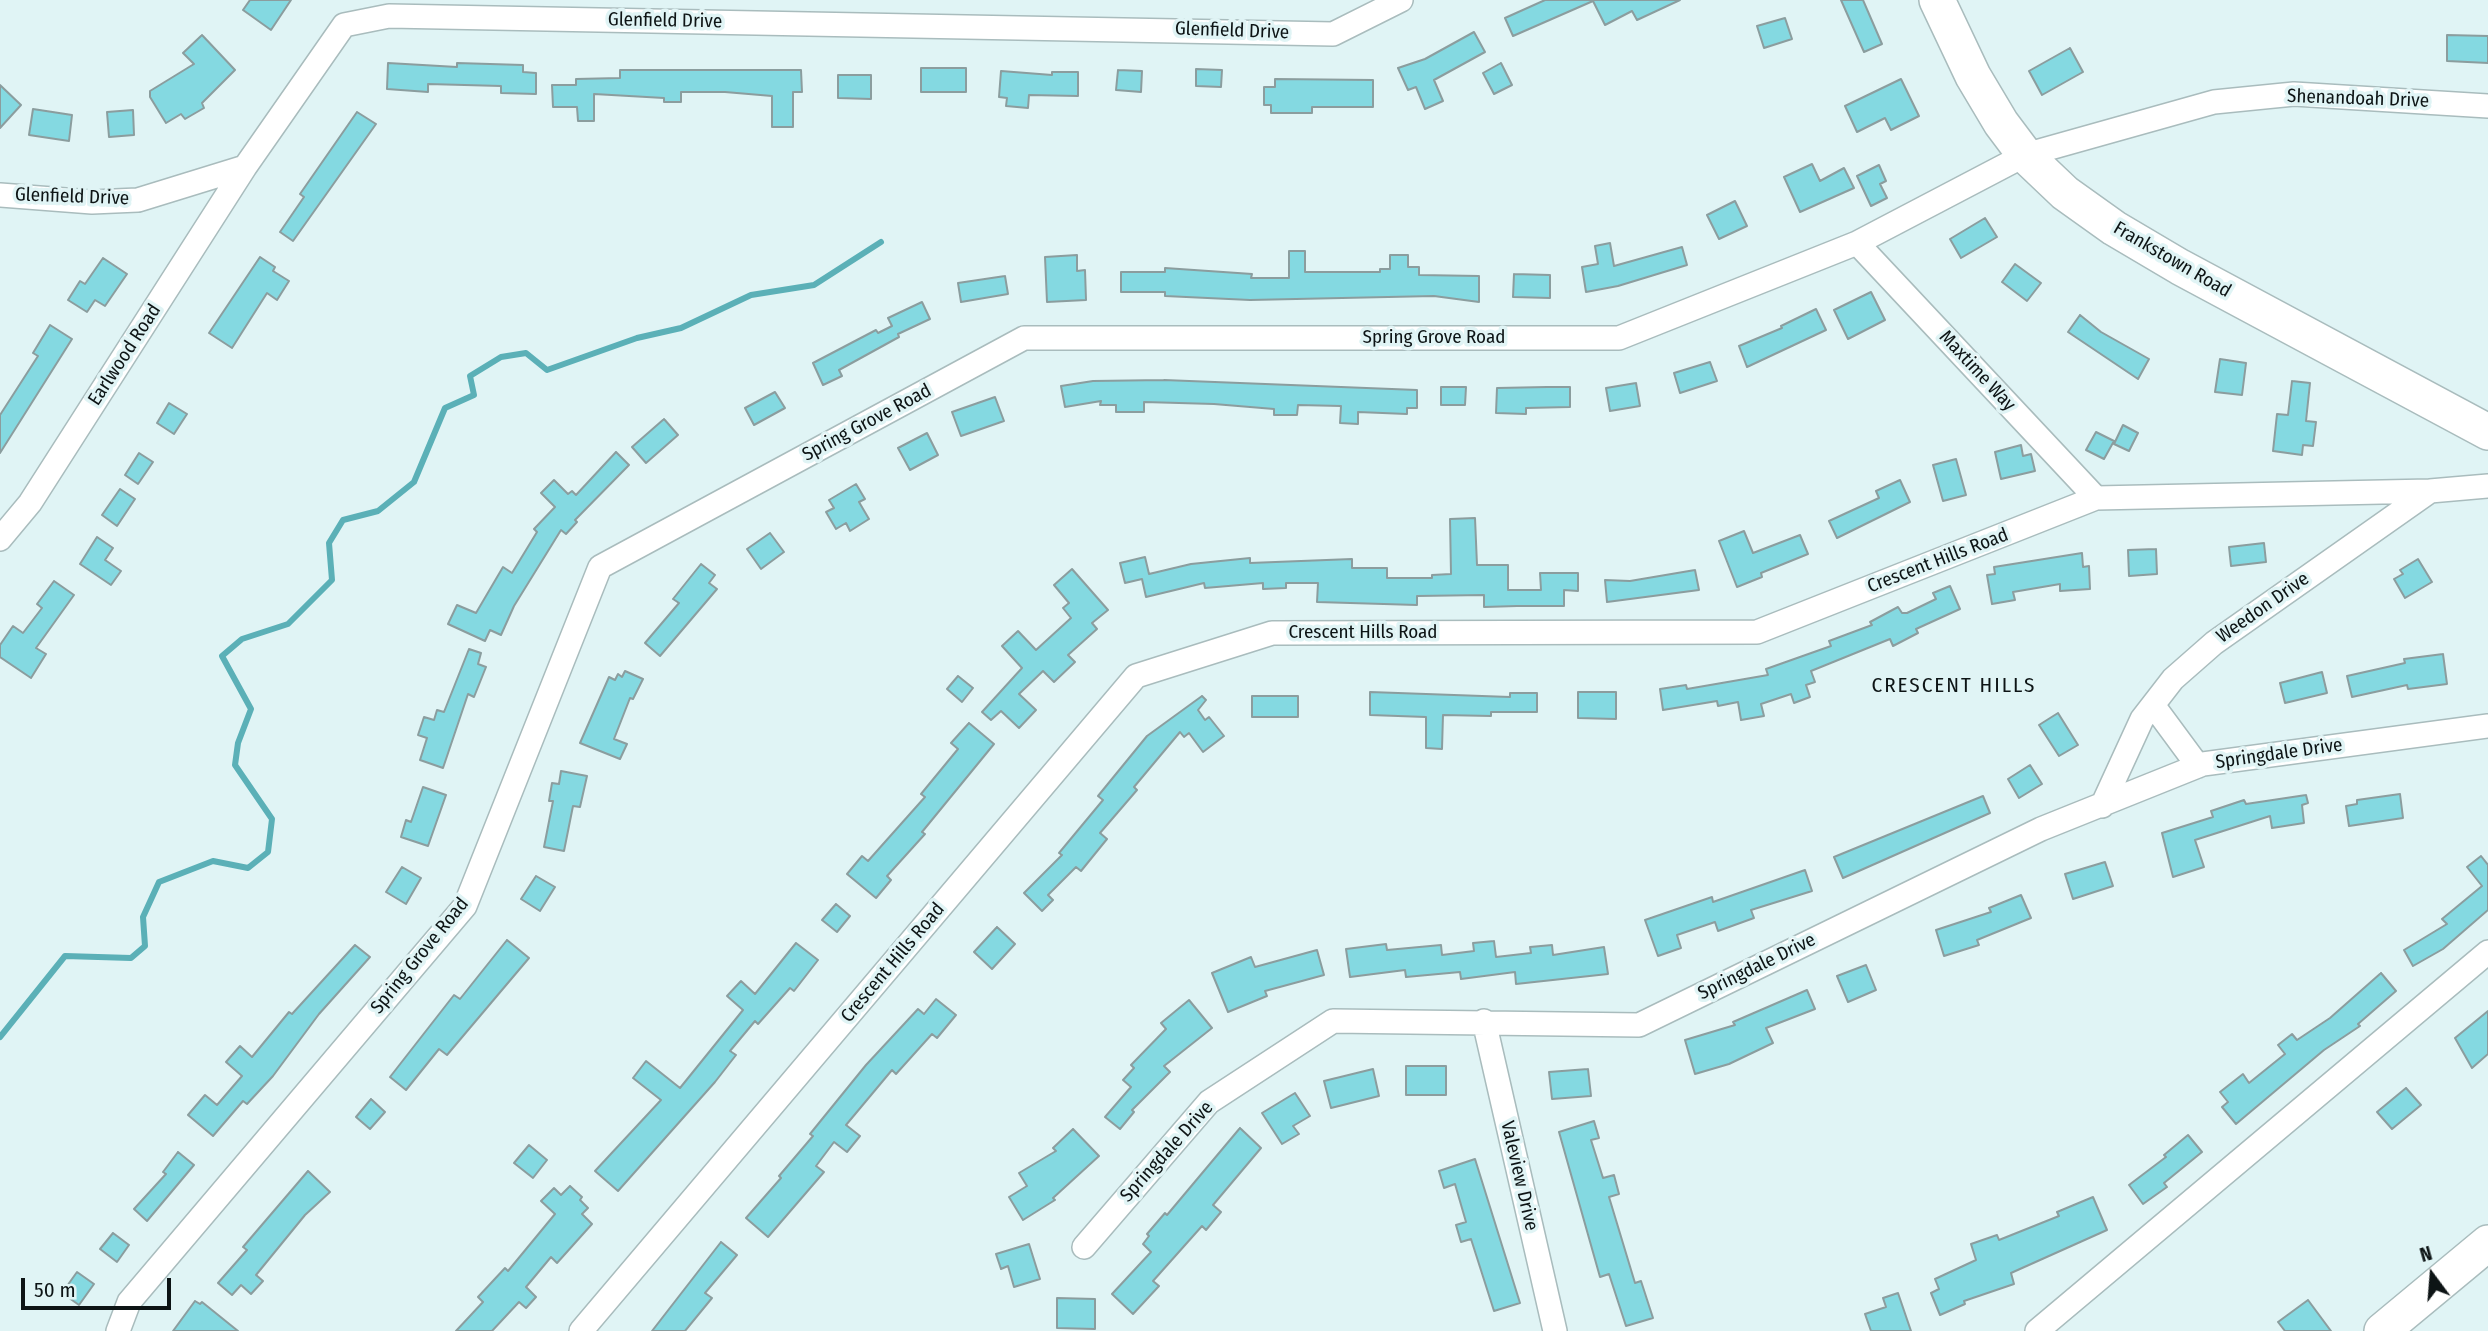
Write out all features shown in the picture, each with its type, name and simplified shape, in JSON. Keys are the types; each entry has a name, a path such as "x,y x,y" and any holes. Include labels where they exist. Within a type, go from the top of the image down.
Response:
{"main road":[{"name":"Frankstown Road","path":"1937,0 1973,76 2025,155 2065,192 2114,228 2488,432"},
{"path":"2382,1331 2488,1243"}],"street":[{"name":"Glenfield Drive","path":"0,195 92,202 138,200 245,167 344,25 389,16 1333,34 1401,0"},
{"name":"Shenandoah Drive","path":"2025,155 2214,102 2294,94 2488,106"},
{"name":"Spring Grove Road","path":"118,1331 129,1302 465,906 600,567 1024,338 1619,338 1857,243 2025,155"},
{"name":"Earlwood Road","path":"0,539 30,503 245,167"},
{"name":"Maxtime Way","path":"1857,243 2096,498"},
{"path":"2430,491 2488,486"},
{"name":"Crescent Hills Road","path":"581,1331 1136,676 1272,633 1757,632 2096,498 2430,491"},
{"name":"Weedon Drive","path":"2102,806 2142,719 2173,679 2214,643 2430,491"},
{"path":"2153,705 2198,766"},
{"name":"Springdale Drive","path":"1084,1247 1209,1102 1333,1021 1639,1025 2041,829 2198,766 2488,726"},
{"path":"2037,1331 2488,951"},
{"name":"Valeview Drive","path":"1484,1021 1555,1331"}],"building":[{"path":"250,0 291,0 271,30 243,10"},
{"path":"1545,0 1680,0 1637,20 1632,11 1605,25 1593,1 1513,36 1505,18"},
{"path":"1841,0 1863,0 1882,44 1864,52"},
{"path":"1785,18 1792,39 1764,48 1757,26"},
{"path":"1474,32 1485,52 1434,80 1443,101 1425,109 1416,87 1408,90 1398,68 1425,59"},
{"path":"202,35 235,70 202,103 204,108 185,119 181,114 166,123 150,97 150,91 194,64 183,53"},
{"path":"2447,35 2488,36 2488,63 2447,61"},
{"path":"2070,48 2083,72 2042,95 2029,71"},
{"path":"388,63 457,67 457,63 523,65 523,72 536,73 536,94 501,93 501,86 428,84 428,92 387,89"},
{"path":"1501,63 1512,85 1494,94 1483,73"},
{"path":"921,68 966,68 966,92 921,92"},
{"path":"1196,69 1222,70 1221,87 1196,86"},
{"path":"620,70 801,70 802,92 793,92 793,127 772,127 772,96 725,92 681,92 681,102 664,102 664,98 594,94 594,121 578,121 577,107 553,107 552,85 576,85 576,79 620,78"},
{"path":"1118,70 1142,71 1141,92 1116,90"},
{"path":"1001,71 1052,75 1052,72 1078,72 1078,96 1029,95 1028,108 1006,106 1007,98 999,97"},
{"path":"838,75 871,75 871,99 838,98"},
{"path":"1275,79 1373,80 1373,107 1312,107 1312,113 1271,113 1271,105 1264,105 1264,87 1275,87"},
{"path":"1901,79 1919,116 1891,130 1885,118 1857,132 1845,106"},
{"path":"0,85 21,105 0,128"},
{"path":"33,109 72,115 69,141 29,135"},
{"path":"133,110 134,135 109,137 107,112"},
{"path":"357,112 376,124 293,241 280,232 304,197 300,194"},
{"path":"1812,164 1820,181 1844,168 1854,188 1800,212 1784,177"},
{"path":"1879,165 1886,181 1880,184 1887,198 1871,206 1857,176"},
{"path":"1735,201 1747,226 1719,239 1707,215"},
{"path":"1985,218 1997,237 1961,258 1950,239"},
{"path":"1610,243 1614,266 1682,247 1687,265 1618,286 1586,292 1582,267 1598,264 1595,246"},
{"path":"1289,251 1305,251 1305,272 1380,272 1380,269 1390,269 1390,255 1408,255 1408,267 1419,267 1419,275 1479,276 1479,302 1434,296 1250,300 1165,296 1165,292 1121,292 1121,272 1165,272 1165,268 1252,274 1251,278 1289,278"},
{"path":"1077,255 1077,271 1085,270 1086,300 1047,302 1045,257"},
{"path":"260,257 275,267 273,271 289,281 277,300 267,293 232,348 209,333"},
{"path":"103,258 127,274 105,306 95,300 87,312 68,300 80,281 85,284"},
{"path":"2015,264 2041,283 2027,301 2002,282"},
{"path":"1514,274 1550,275 1550,298 1513,297"},
{"path":"1005,276 1008,294 961,302 958,283"},
{"path":"1871,292 1885,320 1848,339 1834,310"},
{"path":"922,302 930,319 898,334 899,337 839,370 842,376 823,385 813,363 876,330 878,333 892,326 888,318"},
{"path":"1816,309 1826,330 1747,367 1739,346 1782,328 1781,326"},
{"path":"2080,315 2101,332 2149,359 2138,379 2068,332"},
{"path":"50,325 72,339 0,453 0,415 38,356 33,353"},
{"path":"2220,359 2246,363 2242,395 2215,392"},
{"path":"1710,362 1717,381 1680,393 1674,373"},
{"path":"1164,380 1417,390 1417,408 1407,408 1407,414 1358,412 1358,424 1340,423 1341,406 1298,405 1297,415 1274,415 1274,409 1144,402 1144,412 1116,412 1116,405 1100,405 1101,401 1065,407 1061,386 1093,381"},
{"path":"2292,381 2310,383 2306,421 2316,422 2313,446 2303,445 2302,455 2273,451 2277,414 2288,415"},
{"path":"1636,383 1640,406 1610,411 1606,388"},
{"path":"1441,387 1466,387 1465,405 1441,405"},
{"path":"1570,387 1570,407 1526,408 1526,414 1496,413 1497,388"},
{"path":"775,392 785,408 754,425 745,408"},
{"path":"995,397 1004,421 961,436 952,412"},
{"path":"169,403 187,414 174,434 157,423"},
{"path":"664,419 678,435 646,463 632,447"},
{"path":"2123,425 2138,433 2129,451 2114,444"},
{"path":"2096,432 2114,441 2104,459 2086,450"},
{"path":"927,433 938,455 910,470 898,448"},
{"path":"2021,445 2023,456 2031,454 2035,471 2001,479 1995,452"},
{"path":"616,452 629,465 575,520 577,522 566,534 561,530 514,606 501,635 490,630 485,641 448,624 457,605 476,613 503,567 512,573 537,532 534,529 555,507 541,493 554,480 568,494 572,491 576,495"},
{"path":"139,453 153,462 138,484 125,475"},
{"path":"1956,459 1966,495 1943,501 1933,465"},
{"path":"1900,480 1910,502 1837,538 1829,521 1879,498 1876,491"},
{"path":"856,484 865,499 859,502 869,519 850,531 846,523 836,529 826,512 834,508 829,500"},
{"path":"120,489 135,499 117,526 102,515"},
{"path":"1475,518 1477,565 1508,565 1508,590 1541,590 1540,573 1578,573 1578,591 1564,590 1564,606 1484,607 1484,595 1417,596 1417,605 1317,602 1318,583 1286,583 1286,588 1263,589 1263,583 1205,588 1204,583 1146,597 1142,579 1125,583 1120,563 1145,557 1149,574 1191,564 1250,558 1250,563 1352,559 1352,568 1387,568 1387,578 1432,578 1432,575 1451,574 1450,519"},
{"path":"1744,531 1753,553 1800,535 1808,554 1761,573 1762,577 1737,587 1719,541"},
{"path":"770,533 784,552 761,569 747,549"},
{"path":"97,537 113,548 105,560 121,571 111,585 80,564"},
{"path":"2264,543 2266,562 2231,566 2229,547"},
{"path":"2156,549 2157,574 2129,576 2128,550"},
{"path":"2082,553 2083,567 2089,566 2090,589 2060,591 2060,584 2013,592 2015,600 1992,604 1987,575 1995,574 1994,567"},
{"path":"2418,559 2432,582 2405,598 2394,579 2403,574 2400,570"},
{"path":"701,564 715,575 709,583 717,589 660,656 645,643 679,603 673,599"},
{"path":"1072,569 1108,610 1092,623 1097,629 1068,655 1075,662 1054,682 1043,671 1019,694 1036,710 1019,728 1001,711 991,720 982,712 1022,668 1002,646 1018,631 1036,650 1071,618 1063,608 1069,603 1054,585"},
{"path":"1695,570 1699,590 1607,602 1605,580 1630,581"},
{"path":"54,581 74,595 36,648 46,654 31,678 0,657 0,645 13,626 23,633 42,608 37,604"},
{"path":"1950,586 1960,609 1916,629 1918,633 1893,646 1890,639 1811,671 1815,682 1806,685 1810,697 1794,703 1791,694 1761,704 1764,716 1741,720 1738,702 1718,706 1717,701 1663,710 1660,689 1686,685 1687,689 1768,675 1766,669 1831,646 1829,641 1872,625 1870,622 1898,607 1902,613 1907,613 1936,599 1933,593"},
{"path":"469,649 481,653 478,664 486,667 474,697 468,694 443,768 420,760 427,738 418,735 424,717 434,720 437,710 444,712"},
{"path":"2443,654 2447,684 2408,689 2407,685 2352,697 2347,676 2405,663 2404,659"},
{"path":"625,671 643,679 633,699 630,698 614,739 627,744 620,759 580,743 609,677 615,680 618,674 622,677"},
{"path":"2322,672 2327,693 2285,703 2280,683"},
{"path":"958,676 973,688 962,702 947,689"},
{"path":"1370,692 1510,697 1510,693 1537,693 1537,712 1491,712 1491,716 1443,715 1442,749 1426,748 1426,717 1370,715"},
{"path":"1578,692 1616,692 1616,719 1578,718"},
{"path":"1202,696 1206,700 1198,710 1205,720 1209,717 1224,736 1203,752 1189,733 1184,737 1180,732 1134,787 1137,790 1100,833 1107,839 1081,871 1076,867 1048,895 1053,900 1042,911 1024,893 1062,855 1059,853 1103,800 1098,796 1147,736"},
{"path":"1252,696 1298,696 1298,717 1252,717"},
{"path":"2058,713 2078,745 2059,756 2039,725"},
{"path":"969,723 994,744 922,832 925,834 887,876 891,880 876,898 847,874 862,856 868,861 925,797 921,794 958,749 951,743"},
{"path":"2030,765 2042,784 2019,798 2008,779"},
{"path":"561,771 587,776 580,807 573,806 564,851 544,847 553,801 549,801 552,783 559,784"},
{"path":"423,787 446,795 428,846 401,837 406,820 411,822"},
{"path":"2400,794 2403,818 2349,826 2346,806 2357,804 2357,800"},
{"path":"2306,795 2308,803 2302,805 2304,823 2272,828 2270,816 2195,840 2204,867 2173,877 2162,833 2213,817 2211,811 2244,800 2246,804"},
{"path":"1983,796 1990,813 1843,878 1834,857"},
{"path":"2481,856 2488,865 2488,910 2443,949 2413,966 2404,950 2447,924 2442,919 2482,886 2467,867"},
{"path":"2105,862 2113,886 2073,899 2065,874"},
{"path":"402,867 421,878 406,904 386,892"},
{"path":"1805,870 1812,891 1751,910 1754,918 1718,931 1715,922 1677,935 1681,948 1658,956 1645,920 1712,897 1713,902"},
{"path":"536,876 555,887 540,911 521,899"},
{"path":"2021,895 2031,918 1977,940 1979,945 1944,956 1936,930 1991,912 1989,908"},
{"path":"836,904 850,916 837,932 822,920"},
{"path":"997,927 1015,944 992,969 974,952"},
{"path":"507,940 529,958 447,1055 439,1049 406,1090 390,1077 454,995 460,999"},
{"path":"1494,941 1496,957 1531,953 1530,947 1552,945 1553,955 1604,947 1608,974 1516,984 1515,972 1461,979 1460,972 1406,977 1405,970 1350,977 1346,949 1386,944 1387,950 1441,945 1442,955 1474,951 1473,943"},
{"path":"796,943 818,960 794,991 790,988 758,1024 755,1021 730,1051 736,1055 715,1082 618,1191 595,1171 661,1100 633,1078 646,1061 680,1088 743,1010 727,996 741,981 755,994"},
{"path":"355,945 370,957 319,1014 273,1076 247,1104 243,1101 213,1136 188,1115 205,1095 217,1105 242,1076 226,1062 240,1046 252,1057 289,1012 292,1014"},
{"path":"1317,950 1324,975 1265,991 1267,996 1228,1012 1212,973 1251,957 1255,967"},
{"path":"1866,965 1876,990 1848,1002 1837,976"},
{"path":"2381,973 2396,991 2358,1024 2360,1026 2324,1050 2236,1124 2222,1107 2228,1102 2220,1092 2243,1074 2249,1083 2285,1054 2278,1045 2292,1034 2297,1040 2330,1018"},
{"path":"1807,990 1815,1009 1766,1028 1773,1043 1729,1064 1695,1074 1685,1040 1735,1025 1733,1022"},
{"path":"936,999 956,1015 937,1038 932,1034 896,1074 892,1070 846,1125 860,1136 847,1152 834,1142 816,1166 824,1172 768,1237 746,1218 781,1178 779,1176 813,1136 810,1134 866,1065 918,1009 924,1014"},
{"path":"1189,1000 1212,1028 1164,1066 1170,1072 1132,1110 1134,1112 1120,1129 1105,1117 1131,1087 1123,1080 1134,1068 1131,1065 1166,1029 1161,1023"},
{"path":"2488,1011 2488,1054 2472,1068 2455,1038"},
{"path":"1406,1066 1446,1066 1446,1095 1406,1095"},
{"path":"1373,1069 1379,1096 1331,1108 1324,1081"},
{"path":"1588,1069 1591,1096 1552,1099 1549,1072"},
{"path":"2406,1088 2421,1105 2392,1129 2377,1112"},
{"path":"1295,1093 1310,1116 1293,1126 1299,1134 1282,1144 1262,1113"},
{"path":"371,1099 385,1112 370,1129 356,1117"},
{"path":"1594,1121 1599,1138 1591,1140 1603,1178 1614,1175 1619,1194 1609,1197 1635,1283 1641,1281 1653,1318 1626,1326 1609,1274 1600,1277 1559,1132"},
{"path":"1240,1128 1261,1148 1213,1205 1221,1212 1206,1230 1202,1226 1153,1281 1159,1286 1133,1314 1112,1294 1151,1252 1143,1244 1149,1236 1147,1234 1165,1213 1167,1215"},
{"path":"1073,1129 1099,1156 1053,1198 1055,1200 1023,1220 1009,1197 1027,1186 1019,1173 1056,1151 1053,1148"},
{"path":"2188,1135 2202,1152 2164,1183 2167,1187 2143,1204 2129,1185 2166,1157 2164,1155"},
{"path":"529,1145 547,1160 533,1178 514,1163"},
{"path":"178,1152 194,1165 147,1221 134,1209 166,1174 163,1172"},
{"path":"1475,1159 1520,1303 1494,1311 1471,1239 1461,1242 1456,1225 1466,1222 1455,1184 1444,1188 1439,1171"},
{"path":"308,1171 330,1192 305,1215 256,1275 263,1281 251,1294 241,1285 232,1295 218,1283 247,1250 243,1247"},
{"path":"570,1186 582,1197 580,1200 588,1208 582,1214 592,1224 557,1263 551,1257 526,1287 536,1297 526,1308 519,1302 492,1331 456,1331 483,1302 478,1297 505,1268 508,1271 555,1214 541,1201 554,1188 561,1195"},
{"path":"2093,1197 2107,1230 2011,1273 2014,1284 1964,1301 1965,1304 1940,1315 1931,1293 1939,1289 1935,1279 1976,1260 1971,1244 1997,1235 1999,1240 2059,1216 2057,1212"},
{"path":"113,1233 129,1245 117,1262 100,1249"},
{"path":"721,1242 737,1255 705,1293 712,1298 685,1331 652,1331"},
{"path":"1029,1244 1040,1279 1014,1287 1008,1266 1001,1269 996,1254"},
{"path":"77,1272 94,1284 79,1305 62,1293"},
{"path":"1898,1293 1911,1331 1871,1331 1865,1314 1886,1307 1883,1298"},
{"path":"1057,1298 1095,1299 1095,1329 1057,1328"},
{"path":"2308,1300 2331,1331 2285,1331 2278,1322"},
{"path":"195,1301 200,1304 202,1302 238,1331 173,1331"}],"waterway":[{"path":"0,1037 65,956 131,958 145,946 143,917 159,882 213,861 248,868 268,852 272,819 235,765 238,743 251,709 222,656 242,639 288,624 332,580 329,543 343,520 378,511 414,482 445,408 474,395 470,376 501,357 526,353 547,370 637,338 681,328 751,295 814,285 881,242"}],"district":[{"name":"CRESCENT HILLS","path":"1954,686"}]}
